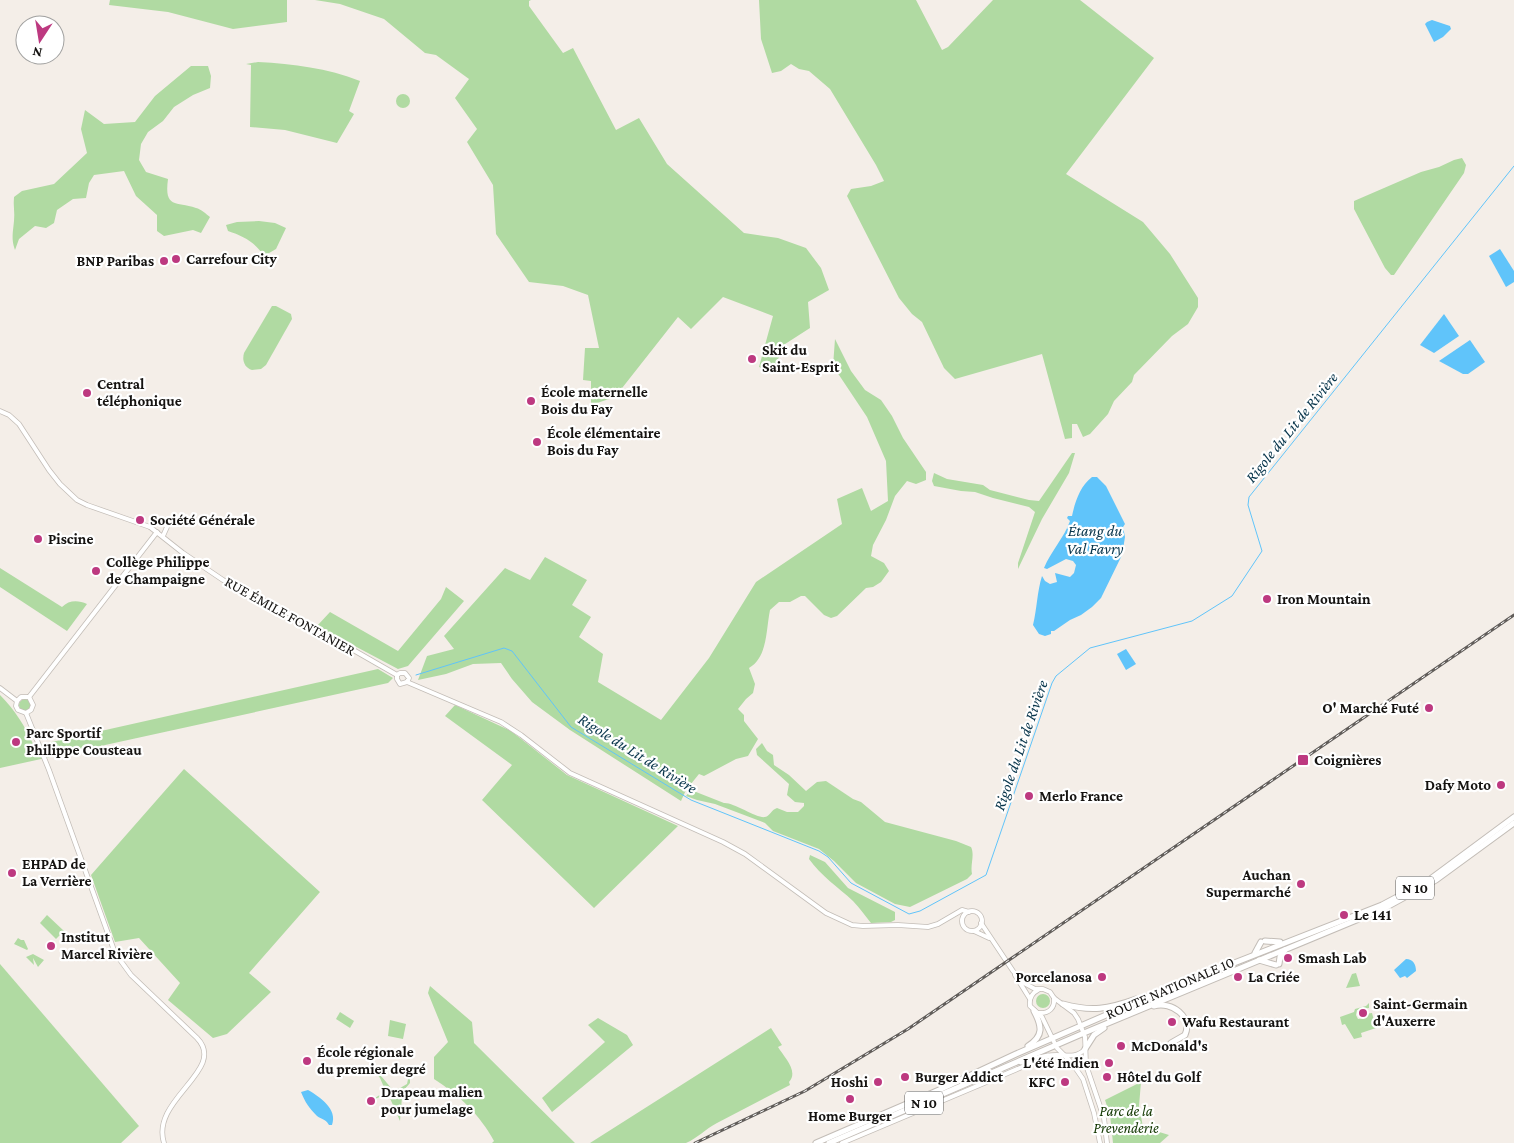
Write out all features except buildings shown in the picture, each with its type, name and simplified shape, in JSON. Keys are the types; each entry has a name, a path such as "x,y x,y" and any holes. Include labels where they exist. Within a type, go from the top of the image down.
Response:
{"main road":[{"name":"ROUTE NATIONALE 10","path":"816,1143 1150,996 1269,948 1345,921 1400,896 1450,865 1514,817"},
{"name":"N 10","path":"829,1143 1084,1032 1384,910 1436,880 1514,823"},
{"path":"1255,954 1263,941 1288,942"},
{"path":"1269,956 1288,942"},
{"path":"1250,964 1251,960 1260,956 1269,948"},
{"path":"1258,960 1277,965 1286,949"},
{"path":"1063,1004 1077,1008 1093,1009 1112,1006 1146,995 1150,996"},
{"path":"1149,1006 1170,1006 1184,1016 1188,1026 1185,1035 1171,1043"},
{"path":"1016,1054 1034,1042 1040,1033 1040,1021 1035,1012"},
{"path":"1085,1049 1094,1035 1111,1025 1113,1021"},
{"path":"1018,1062 1026,1062 1048,1056"}],"street":[{"name":"RUE ÉMILE FONTANIER","path":"0,411 9,415 19,424 55,477 77,500 150,527 183,553 223,580 294,616 397,676"},
{"path":"150,527 154,522 163,522 167,527 163,536"},
{"path":"29,697 157,532"},
{"path":"407,682 408,676 405,673 402,672 397,676 399,683 407,682 501,722 570,773 723,842 745,854 826,913 844,922 863,926 898,924 928,927 938,924 962,910 974,911 979,914 989,938 1013,971 1030,999"},
{"path":"0,688 17,700"},
{"path":"29,697 21,697 17,700 16,706 18,710 26,713 49,770 115,953 131,975 204,1047 205,1056 203,1064 166,1114 162,1132 164,1143"},
{"path":"26,713 33,708 33,702 29,697"},
{"path":"969,912 963,916 962,922 964,927 989,938"},
{"path":"956,913 963,916"},
{"path":"974,931 982,923"},
{"path":"1013,971 1027,986 1038,990 1047,990 1054,998 1074,1013 1084,1032 1086,1065 1104,1118 1107,1143"},
{"path":"1038,990 1032,994 1030,1006 1042,1017 1056,1045 1083,1079 1096,1119 1100,1143"},
{"path":"1035,1012 1045,1013 1051,1010 1054,998"},
{"path":"842,1143 1048,1056 1077,1055 1085,1049"}],"green space":[{"path":"110,0 287,0 287,22 233,29 168,12 109,5"},
{"path":"315,0 531,0 529,1 529,6 563,53 573,48 616,130 639,118 667,164 744,233 778,238 806,248 821,268 829,290 808,302 810,328 782,346 776,367 772,371 759,367 773,316 723,297 691,329 678,317 615,397 591,405 591,381 583,380 585,348 599,348 588,295 563,286 529,282 496,234 493,185 467,142 477,129 455,98 469,79 436,55 425,53 384,19 340,4"},
{"path":"759,0 916,0 942,50 948,47 993,0 1080,0 1154,58 1066,174 1143,222 1170,254 1198,298 1198,307 1188,324 1172,336 1134,375 1132,382 1114,401 1108,414 1090,434 1083,437 1077,424 1072,424 1072,438 1065,439 1042,354 955,379 944,368 922,322 912,314 899,298 847,196 851,189 871,186 884,181 876,165 830,89 809,71 799,69 791,64 781,71 772,73 761,39"},
{"path":"258,62 310,67 360,81 349,111 354,114 337,143 285,130 250,127 251,65 246,64"},
{"path":"191,66 208,66 211,76 210,88 193,95 174,107 163,121 148,132 141,144 139,160 146,172 168,179 167,189 170,200 177,204 198,209 210,217 201,233 193,230 164,236 157,231 157,215 136,196 124,171 94,175 89,183 86,198 73,199 57,210 54,223 46,228 35,226 19,239 15,250 13,239 14,197 22,191 54,184 87,153 81,129 85,110 104,124 135,122 155,96"},
{"path":"403,94 408,96 410,101 408,106 403,108 398,106 396,101 398,96"},
{"path":"1462,158 1466,165 1464,173 1394,275 1391,275 1385,268 1354,209 1354,201 1421,172"},
{"path":"259,221 275,223 286,228 276,249 264,256 248,240 228,231 226,225 237,222"},
{"path":"272,306 276,306 291,314 292,319 266,365 261,369 252,370 244,363 244,353"},
{"path":"835,339 851,371 865,390 881,400 892,416 903,438 926,472 926,480 916,484 907,481 895,496 886,520 873,545 871,556 884,563 889,571 881,582 873,587 866,588 837,616 831,618 824,615 805,596 790,602 779,602 770,610 763,650 760,657 749,668 755,684 753,693 738,709 744,715 744,721 758,739 748,756 736,759 704,776 699,774 686,790 681,801 570,730 532,702 501,663 473,664 446,674 418,680 427,656 454,649 444,636 505,568 530,580 545,557 587,580 572,605 591,617 579,637 603,654 598,682 661,720 709,658 756,582 842,524 837,499 862,488 871,511 888,501 886,461 867,417 833,366"},
{"path":"1072,453 1075,453 1069,473 1042,519 1018,569 1018,563 1035,512 1029,507 975,492 934,486 932,481 934,473 947,479 983,485 990,490 1039,501"},
{"path":"0,568 62,607 74,601 87,604 67,631 0,587"},
{"path":"446,587 464,601 408,666 398,669 317,626 330,612 398,651 441,599"},
{"path":"378,669 393,678 388,683 0,768 0,695 19,719 34,746"},
{"path":"27,699 30,700 30,710 23,711 20,710 19,703 20,700"},
{"path":"455,705 511,731 567,775 678,826 594,908 482,800 512,765 445,716"},
{"path":"762,743 767,751 773,755 774,765 789,775 806,791 817,782 826,781 853,799 861,802 885,822 956,841 971,847 973,853 972,874 967,879 910,907 895,904 856,883 819,849 773,831 765,823 715,804 686,796 691,790 762,817 767,816 777,808 787,812 798,812 804,806 804,803 795,802 787,795 789,784 757,755 756,749"},
{"path":"184,769 320,892 249,973 271,992 227,1034 213,1038 168,1000 180,983 139,938 115,942 91,875"},
{"path":"810,855 825,862 848,888 895,912 895,920 871,923 858,906 814,865 809,859"},
{"path":"47,915 64,931 56,939 40,923"},
{"path":"18,938 24,940 27,950 14,944"},
{"path":"33,954 44,960 38,967 33,958 34,965 26,957"},
{"path":"0,964 139,1126 121,1143 0,1143"},
{"path":"1356,973 1360,986 1346,988 1352,974"},
{"path":"430,986 472,1022 474,1043 575,1143 492,1143 494,1141 476,1114 452,1092 434,1079 434,1057 448,1042 428,993"},
{"path":"1043,994 1048,996 1050,1001 1048,1006 1043,1008 1038,1006 1036,1001 1038,996"},
{"path":"1369,1003 1369,1008 1357,1010 1356,1015 1358,1019 1365,1018 1365,1014 1372,1013 1376,1028 1361,1033 1362,1037 1354,1039 1345,1024 1342,1025 1340,1017 1354,1012 1355,1009 1366,1006"},
{"path":"340,1012 354,1021 350,1028 336,1019"},
{"path":"598,1018 627,1035 633,1045 552,1112 542,1098 605,1042 588,1025"},
{"path":"390,1020 406,1024 403,1039 388,1036"},
{"path":"771,1028 782,1045 778,1047 791,1069 792,1078 789,1082 790,1085 713,1125 686,1143 590,1143"},
{"path":"410,1070 410,1083 404,1090 402,1097 400,1121 389,1096 384,1095 371,1101 386,1092 375,1072 392,1089 400,1088 407,1084"},
{"name":"Parc de la Prevenderie","path":"1141,1082 1139,1106 1143,1127 1169,1135 1160,1143 1113,1143 1110,1115 1105,1100"}],"water":[{"path":"1432,20 1450,26 1451,29 1434,42 1425,24"},
{"path":"1500,249 1514,271 1514,282 1506,287 1489,256"},
{"path":"1444,314 1459,336 1434,353 1420,345"},
{"path":"1470,340 1485,362 1468,374 1463,374 1439,361"},
{"name":"Étang du Val Favry","path":"1092,477 1097,477 1106,486 1125,524 1123,527 1125,537 1122,555 1101,598 1081,615 1045,636 1039,634 1033,625 1042,576 1050,584 1057,582 1055,573 1070,577 1074,573 1076,565 1073,561 1066,559 1047,569 1044,568 1070,521 1067,518 1072,516 1081,490"},
{"path":"1126,649 1136,664 1126,670 1117,654"},
{"path":"1406,959 1414,962 1416,971 1407,978 1405,976 1400,978 1394,970"},
{"path":"308,1090 327,1104 332,1114 332,1125 329,1125 325,1120 317,1116 307,1105 301,1092"}],"waterway":[{"name":"Rigole du Lit de Rivière","path":"416,675 504,648 512,651 571,727 691,800 819,851 828,857 851,883 909,914 920,911 986,875 1056,676 1090,648 1192,621 1232,596 1262,551 1248,505 1249,497 1514,166"}],"railway":[{"path":"695,1143 805,1091 908,1029 1514,615"}],"place":[{"name":"Carrefour City","path":"176,259"},
{"name":"BNP Paribas","path":"164,261"},
{"name":"Skit du Saint-Esprit","path":"752,359"},
{"name":"Central téléphonique","path":"87,393"},
{"name":"École maternelle Bois du Fay","path":"531,401"},
{"name":"École élémentaire Bois du Fay","path":"537,442"},
{"name":"Société Générale","path":"140,520"},
{"name":"Piscine","path":"38,539"},
{"name":"Collège Philippe de Champaigne","path":"96,571"},
{"name":"Iron Mountain","path":"1267,599"},
{"name":"O' Marché Futé","path":"1429,708"},
{"name":"Parc Sportif Philippe Cousteau","path":"16,742"},
{"name":"Coignières","path":"1303,760"},
{"name":"Dafy Moto","path":"1501,785"},
{"name":"Merlo France","path":"1029,796"},
{"name":"EHPAD de La Verrière","path":"12,873"},
{"name":"Auchan Supermarché","path":"1301,884"},
{"name":"Le 141","path":"1344,915"},
{"name":"Institut Marcel Rivière","path":"51,946"},
{"name":"Smash Lab","path":"1288,958"},
{"name":"Porcelanosa","path":"1102,977"},
{"name":"La Criée","path":"1238,977"},
{"name":"Saint-Germain d'Auxerre","path":"1363,1013"},
{"name":"Wafu Restaurant","path":"1172,1022"},
{"name":"McDonald's","path":"1121,1046"},
{"name":"École régionale du premier degré","path":"307,1061"},
{"name":"L'été Indien","path":"1109,1063"},
{"name":"Burger Addict","path":"905,1077"},
{"name":"Hôtel du Golf","path":"1107,1077"},
{"name":"Hoshi","path":"878,1082"},
{"name":"KFC","path":"1065,1082"},
{"name":"Home Burger","path":"850,1099"},
{"name":"Drapeau malien pour jumelage","path":"371,1101"}]}
